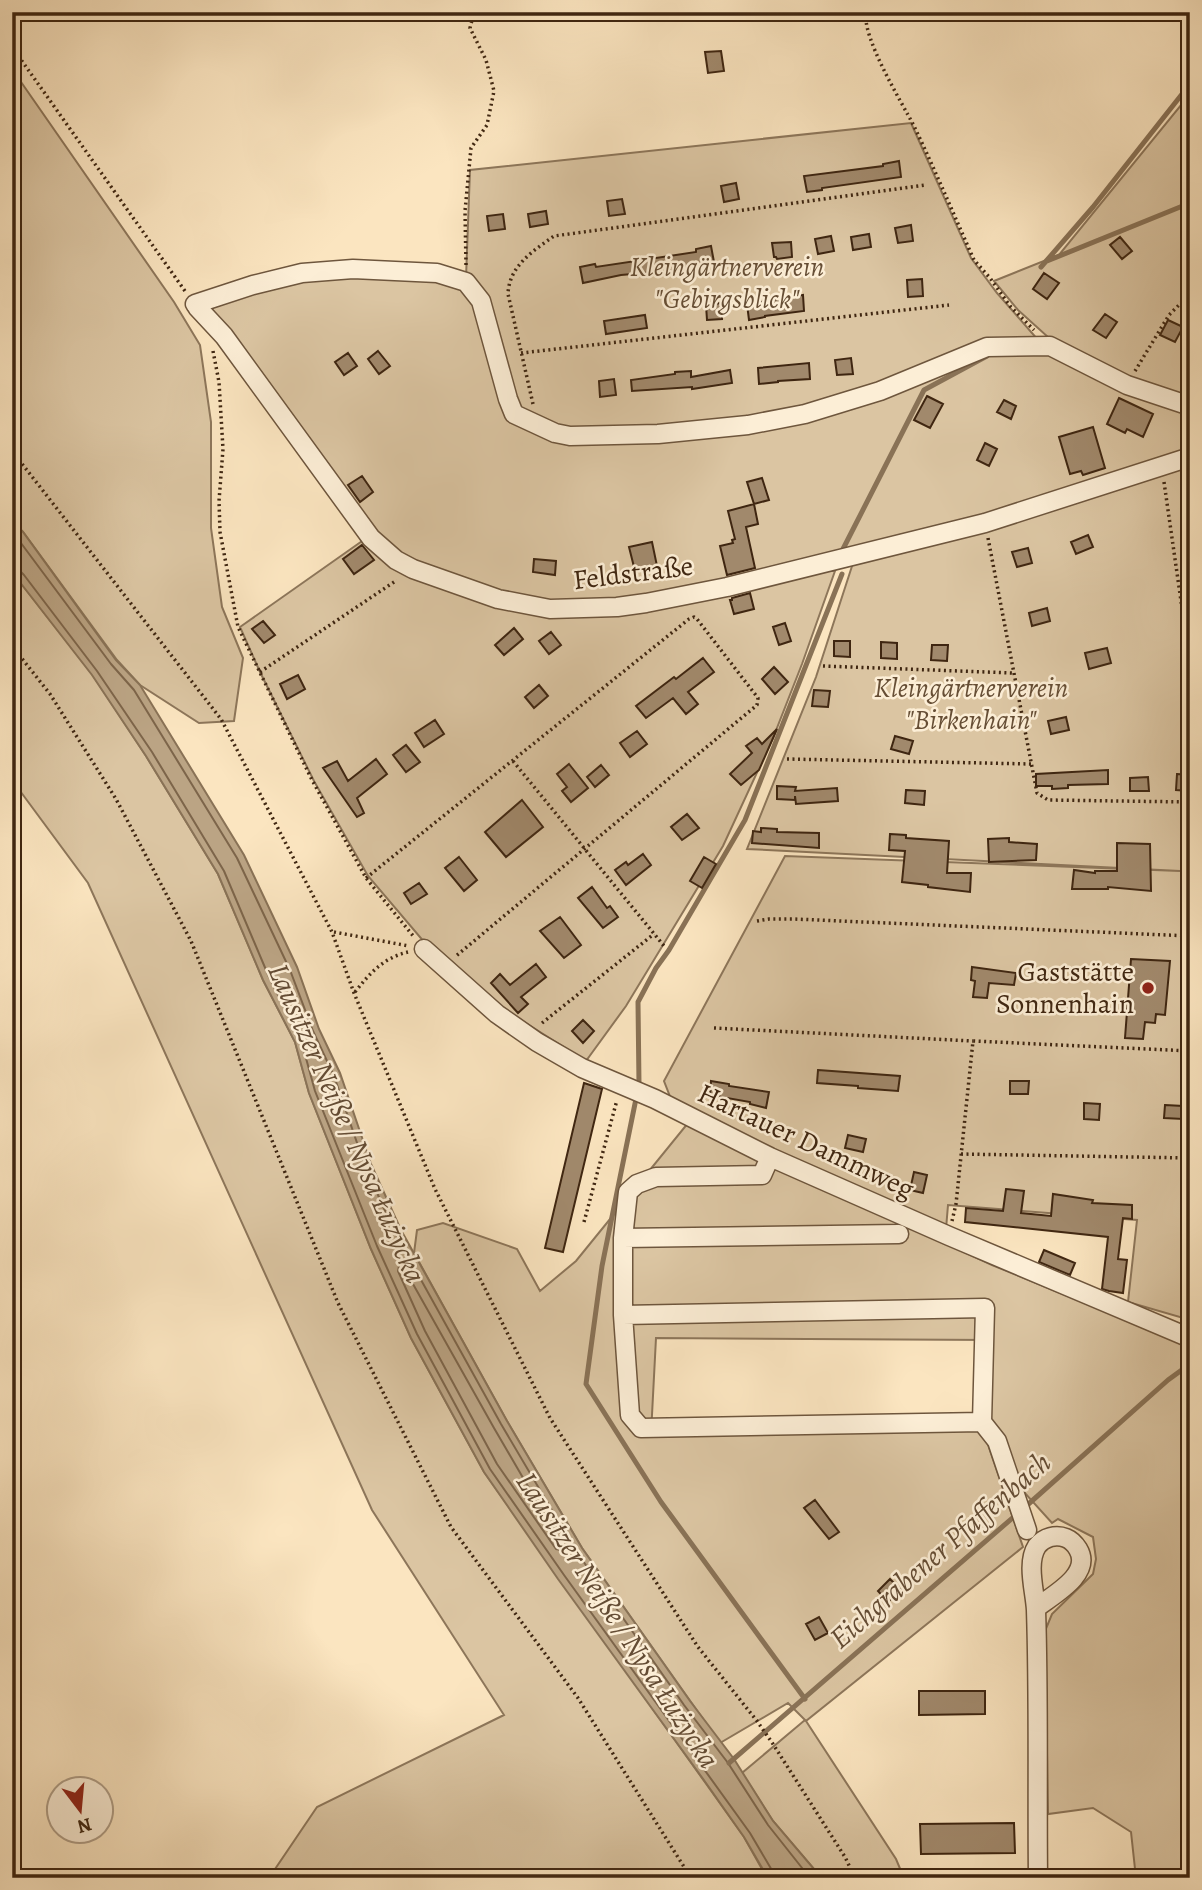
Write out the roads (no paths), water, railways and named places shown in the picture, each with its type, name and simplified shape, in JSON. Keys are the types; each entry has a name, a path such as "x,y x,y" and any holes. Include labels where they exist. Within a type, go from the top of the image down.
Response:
{"street":[{"name":"Feldstraße","path":"1190,407 1127,385 1050,346 987,347 880,391 805,414 748,425 658,434 569,436 538,427 514,414 481,301 466,282 437,273 353,269 302,274 253,285 196,305 224,336 371,538 396,560 413,569 486,595 550,609 617,607 727,587 985,523 1190,457"},
{"name":"Hartauer Dammweg","path":"424,949 497,1014 537,1042 582,1068 633,1089 770,1157 1190,1338"},
{"path":"770,1157 762,1175 656,1177 637,1184 628,1192 623,1238 623,1315 630,1415 641,1428 982,1422"},
{"path":"623,1238 899,1234"},
{"path":"623,1315 985,1308 982,1422 997,1441 1027,1531"},
{"path":"1036,1608 1038,1878"}],"water":[{"name":"Lausitzer Neiße / Nysa Łużycka","path":"12,521 23,532 116,660 140,685 244,855 297,967 319,1029 340,1073 371,1164 401,1230 507,1421 582,1548 734,1759 773,1821 814,1869 818,1878 768,1878 744,1837 484,1472 411,1338 371,1249 309,1093 295,1042 263,980 218,874 146,756 92,675 12,572"}],"waterway":[{"path":"1041,267 1093,207 1190,84"},
{"path":"1047,261 1190,203"},
{"path":"843,549 924,390 987,356"},
{"path":"805,1699 661,1502 586,1384 602,1266 639,1084 638,1002 745,820 842,574"},
{"name":"Eichgrabener Pfaffenbach","path":"729,1763 1168,1380 1190,1364"}],"place":[{"name":"Gaststätte Sonnenhain","path":"1148,988"}],"park label":[{"name":"Kleingärtnerverein \"Gebirgsblick\"","path":"727,283"},
{"name":"Kleingärtnerverein \"Birkenhain\"","path":"971,704"}]}
